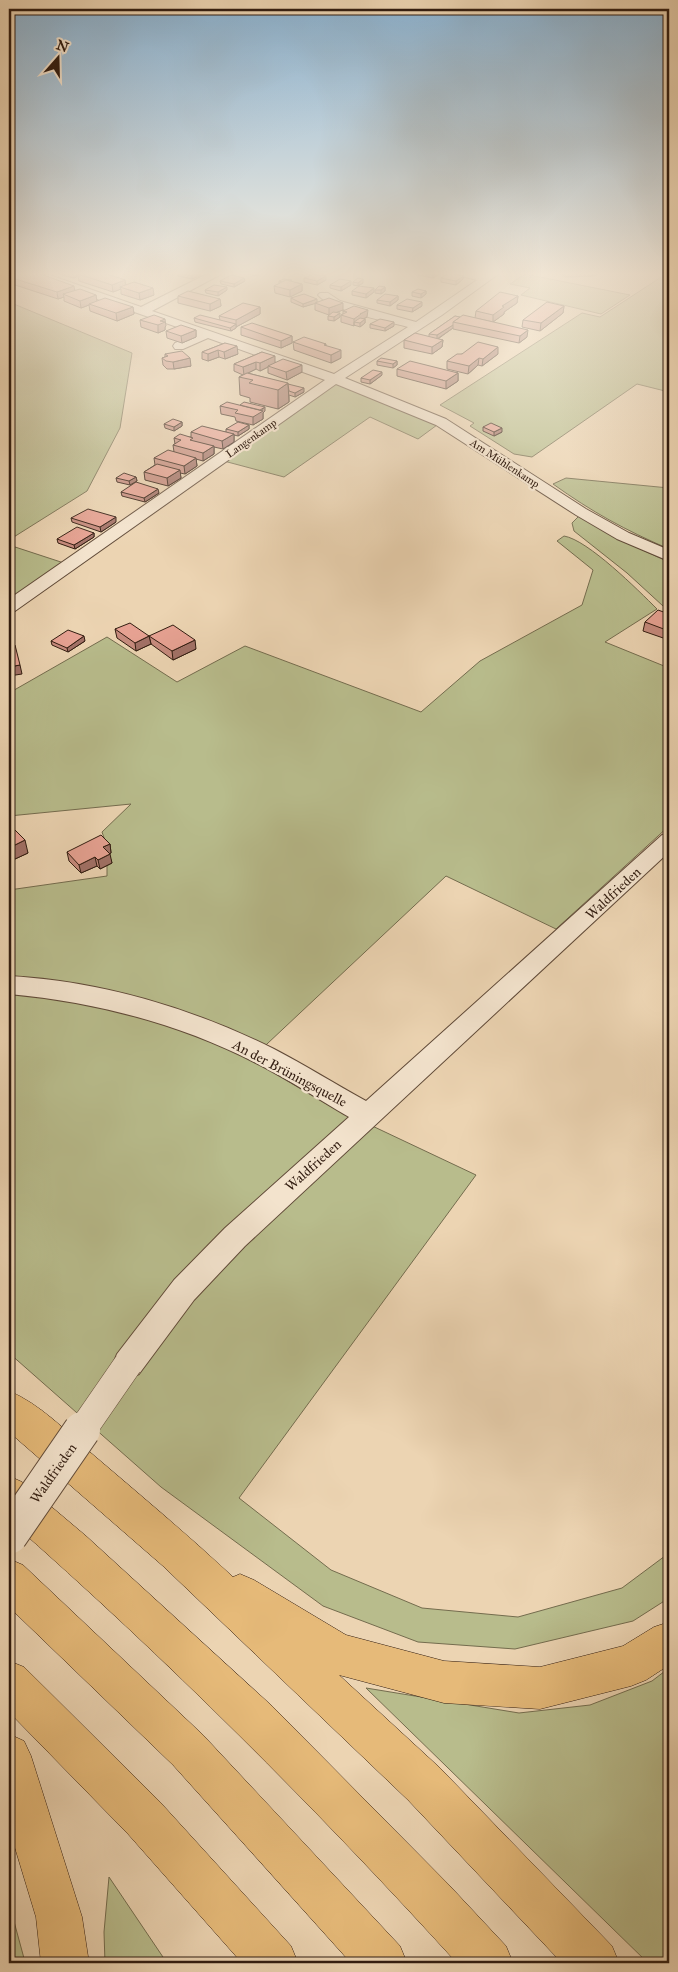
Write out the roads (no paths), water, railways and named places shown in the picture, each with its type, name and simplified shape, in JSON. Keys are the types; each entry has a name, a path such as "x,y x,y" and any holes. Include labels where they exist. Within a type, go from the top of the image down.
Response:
{"highway":[{"path":"9,1409 41,1434 177,1552 424,1784 595,1963"},
{"path":"9,1495 88,1562 231,1697 424,1892 489,1963"},
{"path":"177,1552 272,1615 338,1654 444,1682 540,1688 631,1665 669,1642"},
{"path":"9,1579 188,1750 384,1963"},
{"path":"9,1682 144,1818 274,1963"},
{"path":"9,1756 60,1917 65,1963"}],"street":[{"name":"Am Mühlenkamp","path":"289,364 441,422 581,512 623,536 669,556"},
{"name":"Langenkamp","path":"9,607 360,364"},
{"name":"Waldfrieden","path":"9,1536 128,1364 184,1290 235,1237 669,840"},
{"name":"An der Brüningsquelle","path":"9,985 36,986 122,1002 195,1025 264,1056 368,1115"}]}
